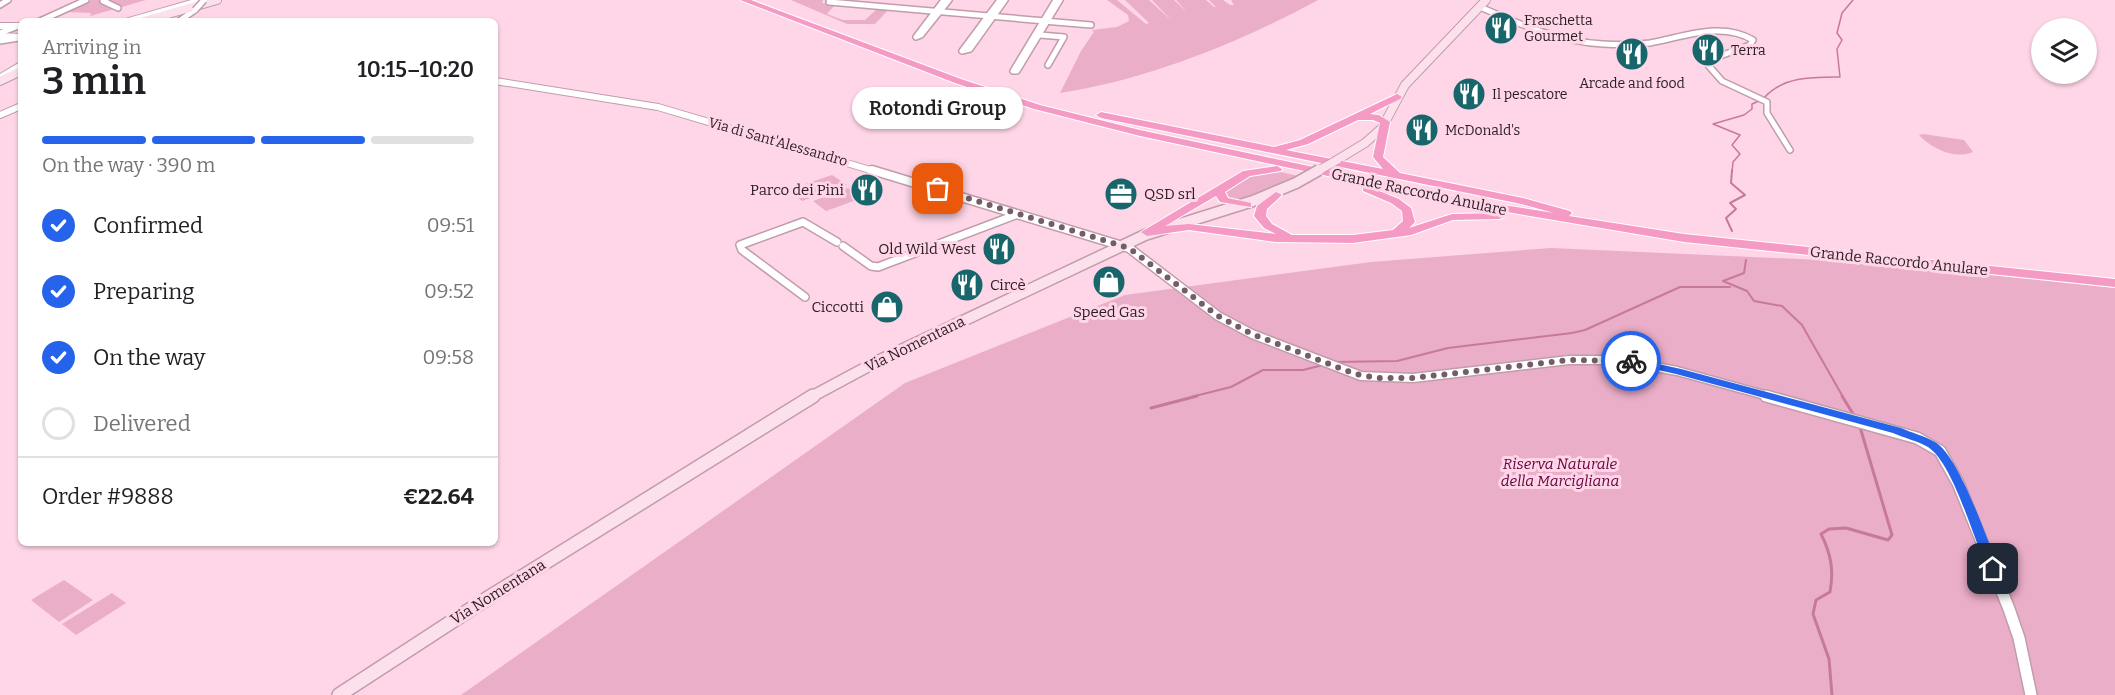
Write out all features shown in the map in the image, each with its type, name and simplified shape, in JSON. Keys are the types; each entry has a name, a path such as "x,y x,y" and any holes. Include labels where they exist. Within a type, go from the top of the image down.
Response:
{"highway":[{"name":"Grande Raccordo Anulare","path":"744,0 958,81 1099,124 1470,204 1568,221 1743,244 2115,283"},
{"name":"Grande Raccordo Anulare","path":"759,0 967,78 1077,112 1415,186 1577,216 1697,233 2115,276"},
{"path":"1265,148 1287,147 1304,142 1397,97"},
{"path":"1077,112 1523,201 1577,216"},
{"path":"1350,119 1368,120 1382,127 1378,157 1385,166 1402,177"},
{"path":"1099,124 1134,137 1504,216 1637,238 1743,244"},
{"path":"1304,142 1302,151 1312,158"},
{"path":"1231,159 1242,167 1240,177"},
{"path":"1147,232 1240,177 1256,170 1277,169"},
{"path":"1359,186 1387,197 1407,210 1410,216 1407,225 1393,234"},
{"path":"1224,187 1220,192 1224,200 1247,205"},
{"path":"1276,195 1261,208 1260,218 1277,232 1308,239"},
{"path":"1147,232 1189,227 1255,236 1353,239 1415,230 1446,218 1504,216"}],"main road":[{"path":"146,18 205,0"},
{"path":"154,18 217,0"},
{"name":"Via Nomentana","path":"339,695 488,598 835,383 1124,246 1147,232 1174,222 1247,205 1276,195 1337,160 1365,143 1382,127 1397,97 1486,0"},
{"path":"0,78 18,69"}],"street":[{"path":"0,5 8,0"},
{"path":"47,18 86,0"},
{"path":"106,0 103,2 118,8"},
{"path":"183,18 205,0"},
{"path":"140,18 205,0"},
{"path":"161,18 224,0"},
{"path":"944,0 937,12 921,35 916,36 937,12 949,0"},
{"path":"1000,0 990,16 970,49 962,51 990,16 1005,0"},
{"path":"1046,21 1040,35 1017,71 1012,71 1058,0"},
{"path":"829,1 1091,25 1046,21"},
{"path":"1480,6 1549,36 1596,45 1645,43 1718,30 1738,32 1751,39 1752,43 1712,59 1708,65 1722,81 1763,99 1768,115 1790,150"},
{"path":"0,26 18,26"},
{"path":"0,35 18,27"},
{"path":"0,35 18,37"},
{"path":"1040,35 1064,37 1048,64"},
{"path":"0,41 18,38"},
{"name":"Via di Sant'Alessandro","path":"498,81 658,107 1124,246 1218,316 1252,334 1338,368 1372,378 1413,378 1569,360 1618,360 1696,376 1897,431 1928,442 1945,458 1993,569 2019,638 2031,695"},
{"path":"0,115 18,107"},
{"path":"805,297 742,250 740,245 802,222 811,224 871,266 878,267 1018,213"}],"green space":[{"path":"92,0 146,0 90,16 91,13 66,12"},
{"path":"791,0 823,0 822,3 835,5 827,14 843,20 865,20 878,8 889,9 875,24 847,24"},
{"path":"1107,0 1117,0 1146,24 1149,23 1125,0 1149,0 1172,21 1152,0 1174,0 1187,12 1176,0 1206,0 1216,7 1209,0 1223,0 1234,5 1231,0 1318,0 1225,44 1160,69 1093,87 1060,93 1081,51 1094,32 1092,30 1117,27 1129,21 1128,15"},
{"path":"1919,135 1964,140 1973,152 1951,154 1936,148"},
{"path":"1277,171 1302,177 1252,198 1233,199 1225,195 1225,190 1248,176"},
{"path":"832,175 847,185 802,201 788,190"},
{"path":"848,188 862,198 826,211 813,201"},
{"name":"Riserva Naturale della Marcigliana","path":"1551,248 1865,262 2115,288 2115,695 461,695 905,383 1125,295 1371,262"},
{"path":"64,580 93,600 59,622 31,600"},
{"path":"112,593 126,603 76,635 62,624"}],"waterway":[{"path":"1764,98 1780,85 1799,79 1840,77 1837,49 1842,40 1837,33 1842,13 1853,0"},
{"path":"1732,172 1733,162 1740,154 1732,145 1740,135 1713,124 1744,115 1752,109 1752,104 1759,101"},
{"path":"1732,170 1731,183 1745,195 1730,203 1736,209 1726,218 1732,231"},
{"path":"1746,260 1744,273 1723,281 1747,291 1754,301 1782,306 1802,325 1843,397"},
{"path":"1335,362 1397,361 1448,348 1572,333 1585,330 1680,287 1730,287"},
{"path":"1191,397 1231,387 1263,370 1303,370 1323,365"},
{"path":"1151,408 1197,396"},
{"path":"1842,396 1855,417"},
{"path":"1832,695 1829,659 1813,614 1816,600 1830,592 1832,576 1831,562 1821,534 1829,529 1846,528 1888,540 1892,535 1860,427"}],"way so far":[{"path":"938,189 1129,248 1179,289 1218,316 1252,334 1367,377 1413,378 1598,358 1631,361"}],"place":[{"name":"Fraschetta Gourmet","path":"1501,28"},
{"name":"Terra","path":"1708,50"},
{"name":"Arcade and food","path":"1632,54"},
{"name":"Il pescatore","path":"1469,94"},
{"name":"McDonald's","path":"1422,130"},
{"name":"Rotondi Group","path":"938,189"},
{"name":"Parco dei Pini","path":"867,190"},
{"name":"QSD srl","path":"1121,194"},
{"name":"Old Wild West","path":"999,249"},
{"name":"Speed Gas","path":"1109,282"},
{"name":"Circè","path":"967,285"},
{"name":"Ciccotti","path":"887,307"}],"route":[{"path":"1631,361 1677,371 1897,431 1932,445 1943,455 1958,483 1993,569"}]}
